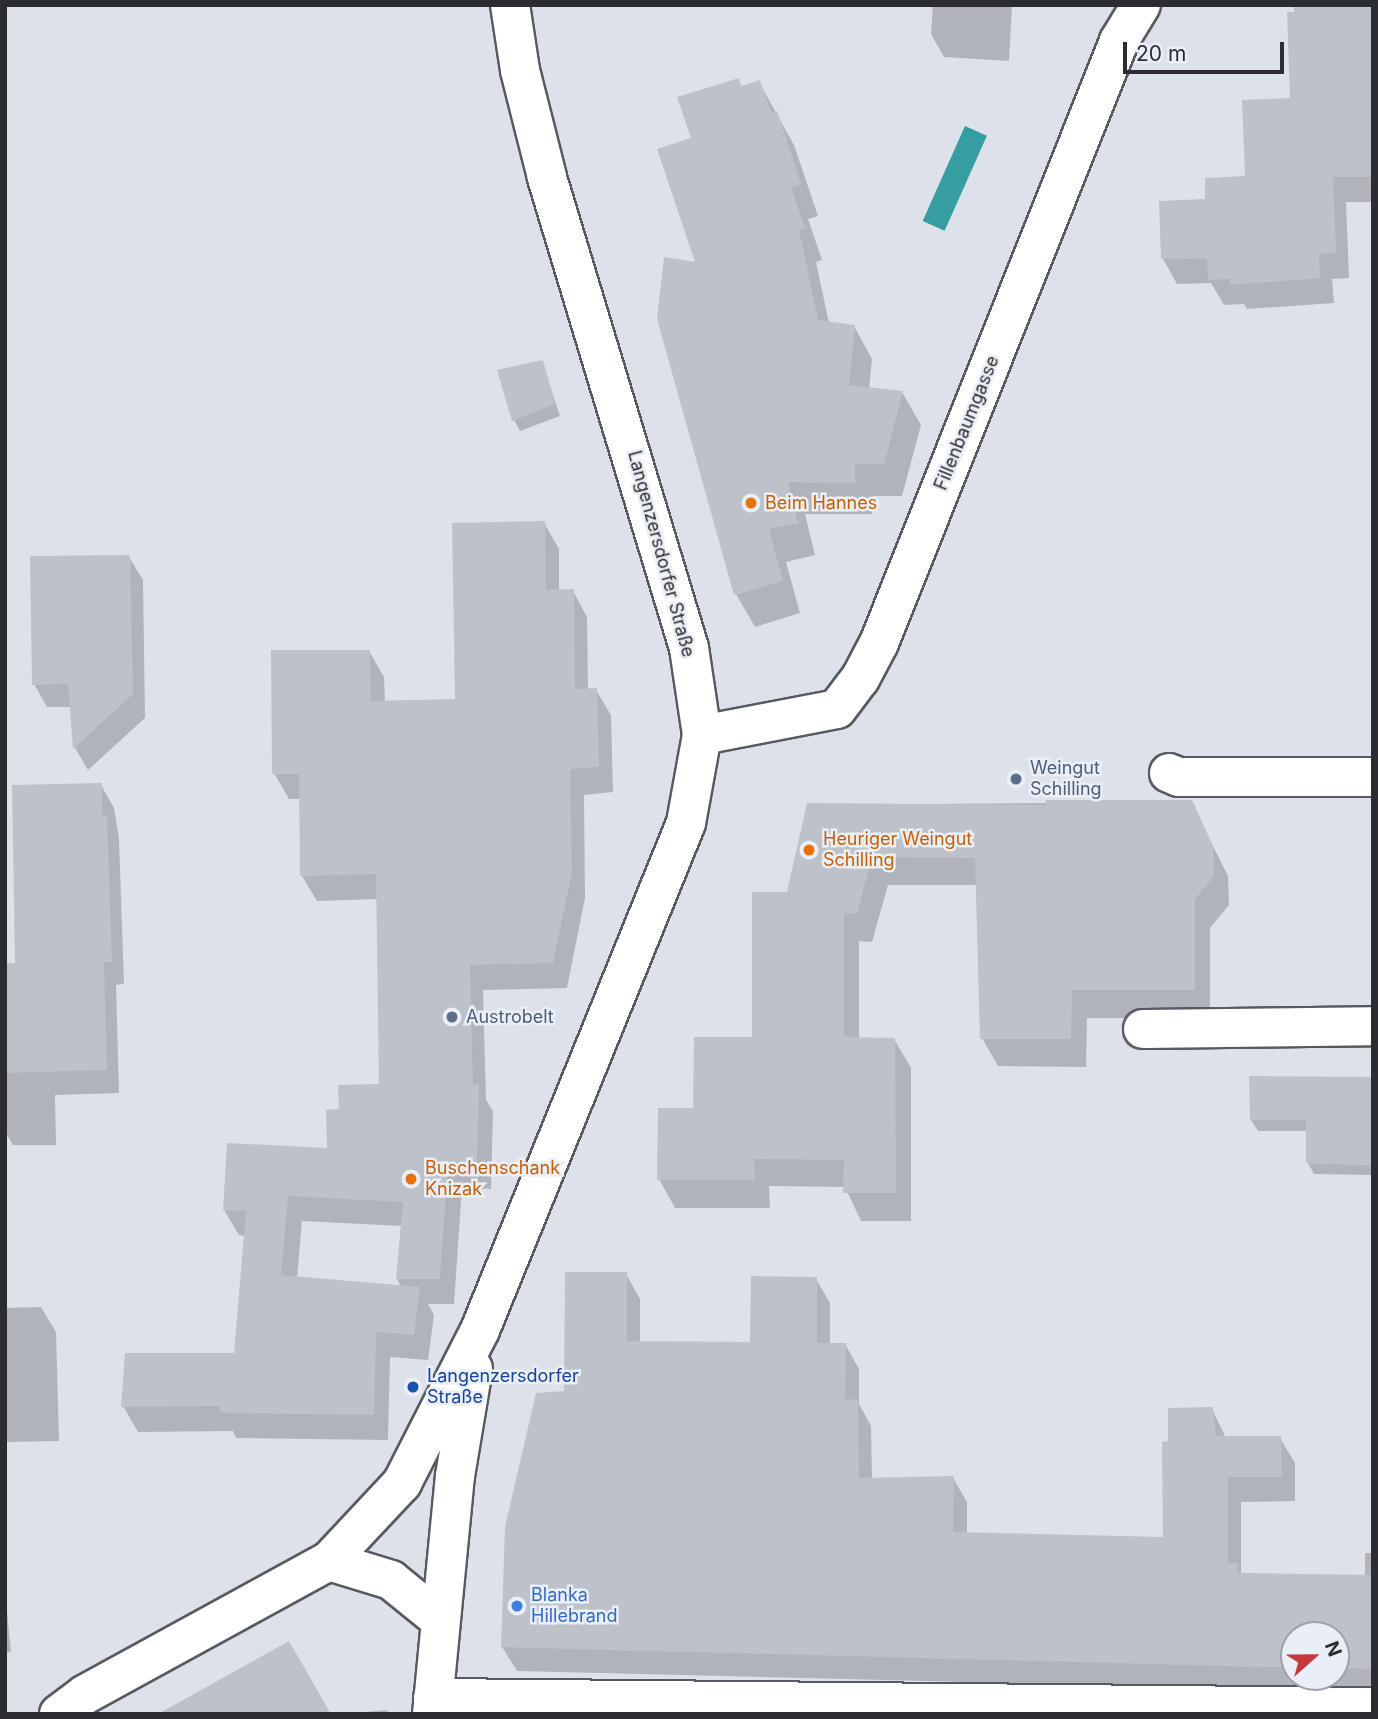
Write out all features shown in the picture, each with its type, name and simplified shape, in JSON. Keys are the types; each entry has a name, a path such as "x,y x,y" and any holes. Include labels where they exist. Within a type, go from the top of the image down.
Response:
{"main road":[{"name":"Langenzersdorfer Straße","path":"59,1714 84,1695 329,1561 402,1483 480,1329 686,822 702,735 689,648 617,398 547,177 520,70 510,5"},
{"name":"Fillenbaumgasse","path":"702,735 837,709 860,679 879,643 1119,41 1140,5"},
{"path":"1169,774 1373,777"},
{"path":"1143,1030 1373,1026"},
{"name":"Langenzersdorfer Straße","path":"433,1706 439,1619 455,1476 480,1329"},
{"path":"329,1561 391,1580 439,1619"},
{"path":"433,1706 1373,1707"}],"water":[{"path":"965,126 987,136 945,231 923,221"}],"building":[{"path":"1294,5 1373,5 1373,177 1333,177 1336,253 1319,254 1320,278 1230,285 1230,279 1208,280 1207,258 1161,259 1159,201 1205,199 1205,178 1245,176 1242,100 1290,98 1287,12 1294,12"},
{"path":"739,78 741,86 760,80 771,113 777,111 801,184 791,187 805,228 799,230 818,320 855,325 849,385 903,391 884,464 855,464 855,483 788,482 798,523 769,529 783,581 734,595 657,319 664,257 695,262 657,149 691,138 677,97"},
{"path":"543,360 555,404 512,421 497,370"},
{"path":"545,521 546,590 574,589 575,689 597,688 599,767 570,769 572,872 553,963 470,965 473,1085 479,1084 477,1164 448,1162 440,1279 396,1279 403,1202 288,1196 281,1275 420,1287 414,1335 376,1332 374,1415 220,1413 220,1406 121,1407 125,1353 234,1353 246,1211 223,1210 227,1143 327,1148 326,1110 339,1109 338,1085 379,1084 376,874 300,876 299,774 272,774 271,650 370,650 371,701 455,699 452,523"},
{"path":"130,555 133,694 73,749 68,684 32,685 30,556"},
{"path":"102,783 102,815 107,815 112,962 104,962 107,1070 5,1073 5,963 15,963 12,785"},
{"path":"1046,800 1192,800 1213,846 1214,876 1195,899 1195,990 1072,990 1071,1039 980,1039 975,858 872,857 857,914 844,913 844,1037 895,1038 896,1193 843,1193 844,1160 754,1159 755,1180 657,1180 658,1108 693,1108 694,1037 752,1037 752,892 787,892 807,803 1046,805"},
{"path":"1249,1076 1373,1077 1373,1166 1306,1163 1306,1120 1250,1120"},
{"path":"565,1272 627,1272 627,1341 750,1342 751,1276 817,1277 817,1343 846,1343 845,1399 858,1400 859,1478 954,1476 953,1532 1163,1537 1162,1442 1168,1441 1168,1408 1213,1407 1216,1436 1281,1436 1282,1477 1228,1477 1228,1563 1238,1563 1237,1573 1373,1575 1373,1669 1350,1668 1350,1621 1280,1621 1280,1667 501,1647 505,1527 536,1393 564,1391"},
{"path":"289,1641 331,1714 158,1714"}],"place":[{"name":"Beim Hannes","path":"751,503"},
{"name":"Weingut Schilling","path":"1016,779"},
{"name":"Heuriger Weingut Schilling","path":"809,850"},
{"name":"Austrobelt","path":"452,1017"},
{"name":"Buschenschank Knizak","path":"411,1179"},
{"name":"Langenzersdorfer Straße","path":"413,1387"},
{"name":"Blanka Hillebrand","path":"517,1606"}]}
